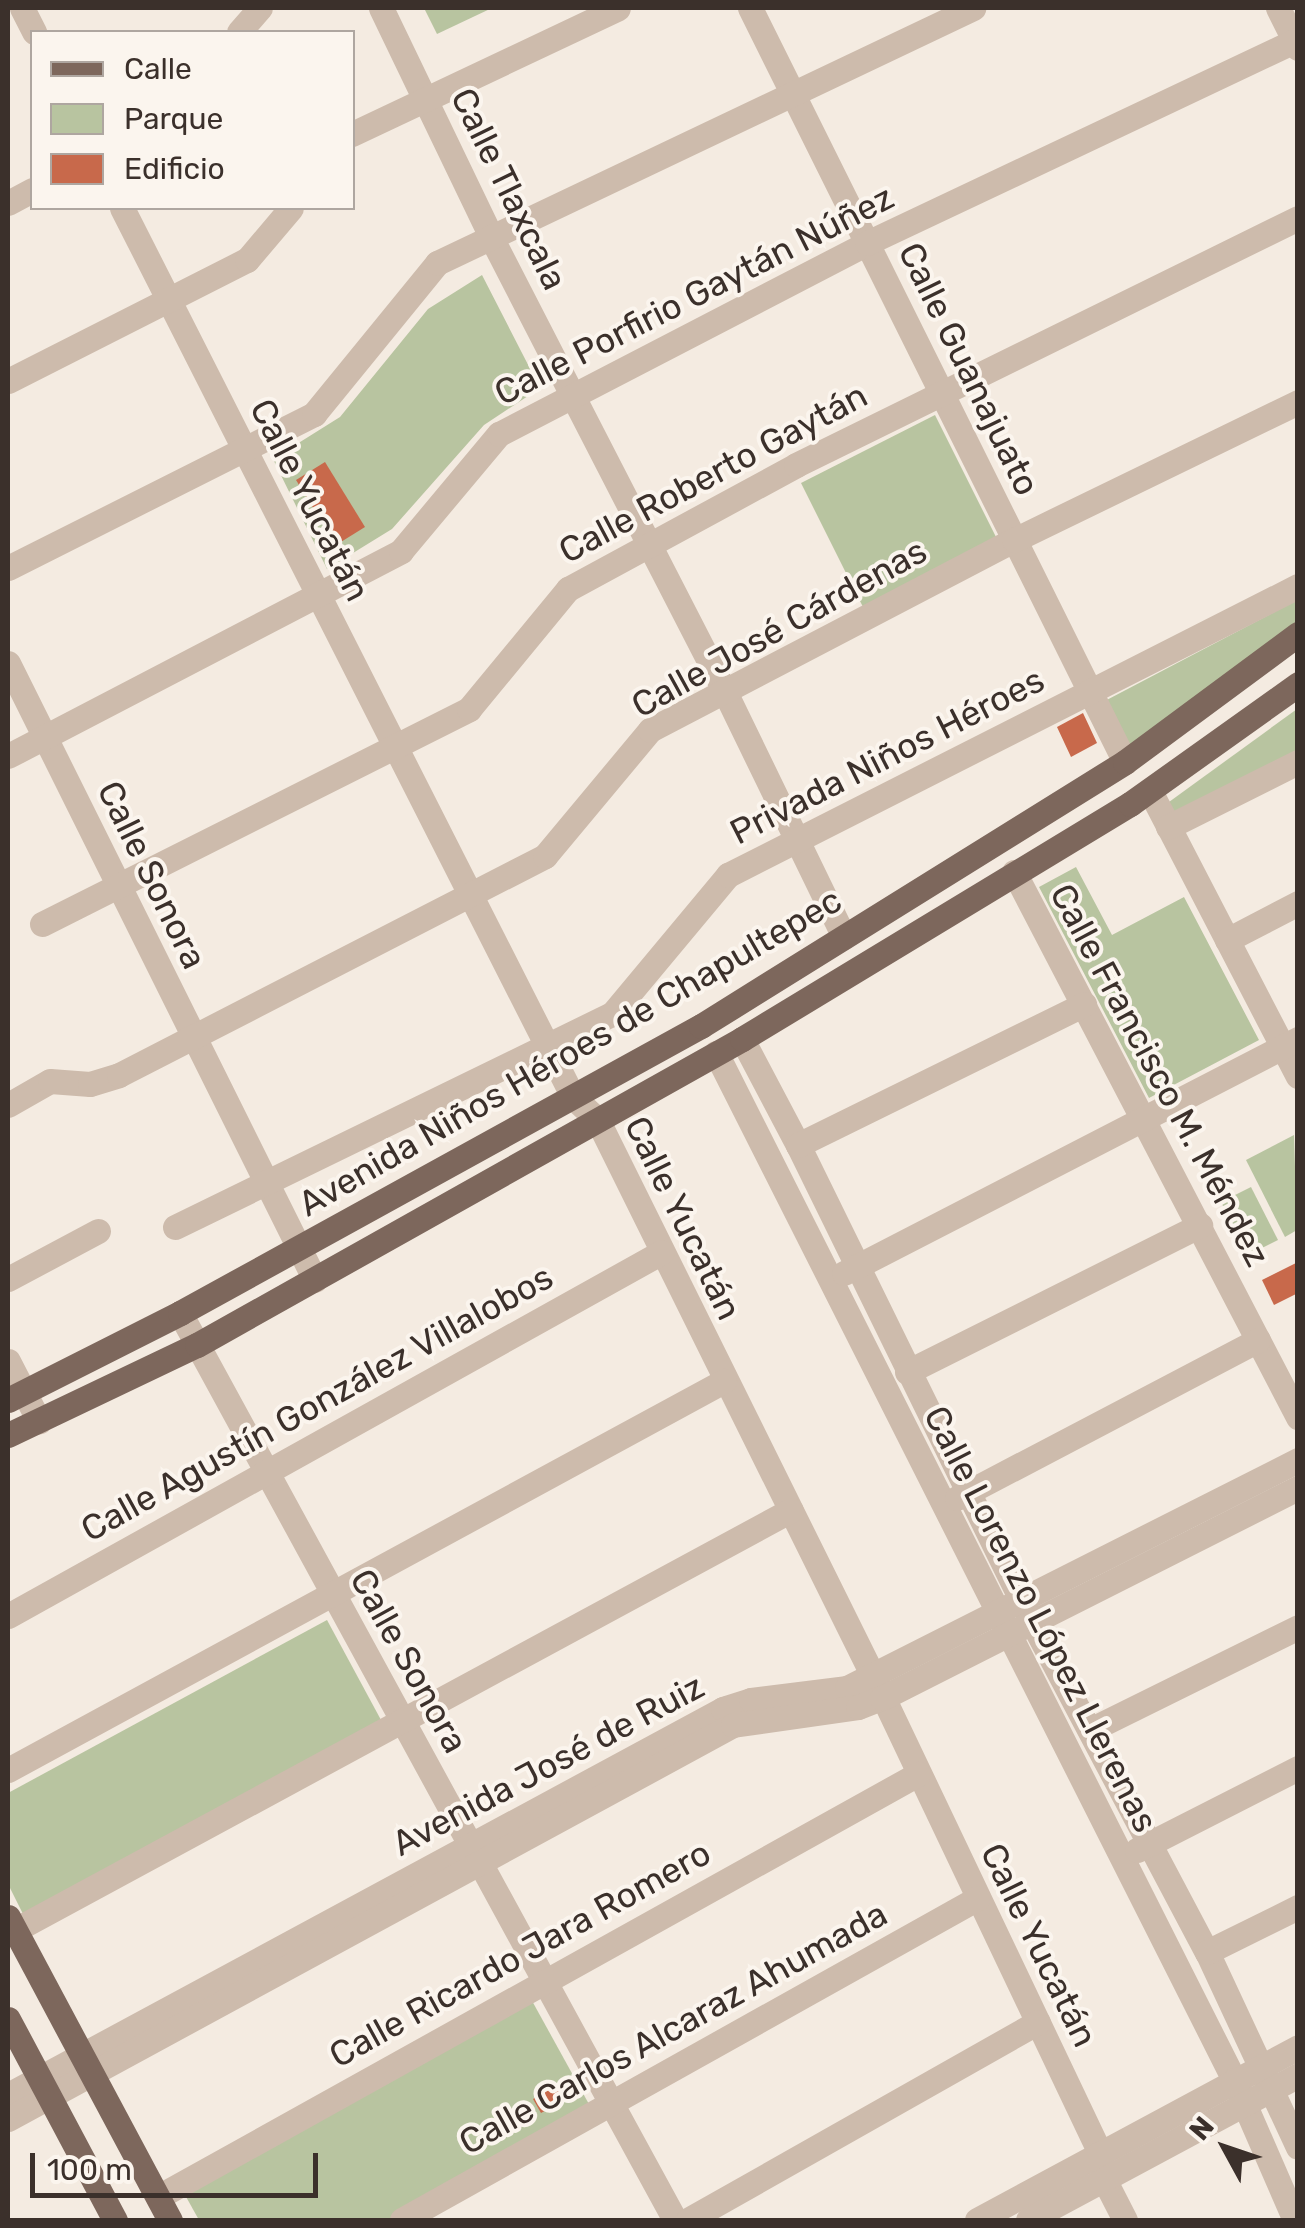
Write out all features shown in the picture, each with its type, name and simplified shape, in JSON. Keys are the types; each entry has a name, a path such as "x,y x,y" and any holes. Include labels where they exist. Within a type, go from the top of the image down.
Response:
{"main road":[{"name":"Avenida Niños Héroes de Chapultepec","path":"16,1396 180,1312 701,1026 1124,762 1298,634"},
{"name":"Avenida Niños Héroes de Chapultepec","path":"8,1435 197,1345 742,1039 1150,791 1298,684"},
{"path":"11,1923 170,2220"},
{"path":"8,2019 114,2220"}],"street":[{"path":"8,14 21,8 33,30"},
{"path":"241,30 260,8"},
{"name":"Calle Tlaxcala","path":"380,8 490,237 726,694 844,937"},
{"path":"355,133 618,8"},
{"name":"Calle Guanajuato","path":"750,8 1124,762"},
{"path":"8,568 314,414 437,264 973,8"},
{"path":"1278,8 1296,42"},
{"name":"Calle Porfirio Gaytán Núñez","path":"8,756 401,551 499,434 867,243 1296,42"},
{"path":"8,203 30,191"},
{"name":"Calle Yucatán","path":"123,210 573,1096 597,1120 1038,2022 1100,2153 1104,2179 1125,2220"},
{"path":"8,380 247,260 289,210"},
{"name":"Calle Roberto Gaytán","path":"42,924 469,709 568,589 648,544 941,392 1298,218"},
{"name":"Calle José Cárdenas","path":"8,1105 50,1081 90,1084 119,1075 545,856 650,730 726,694 1014,540 1298,402"},
{"name":"Privada Niños Héroes","path":"174,1227 612,1012 728,875 1298,586"},
{"name":"Calle Sonora","path":"8,662 314,1280"},
{"path":"1168,826 1298,762"},
{"path":"1150,791 1227,940 1290,1043 1298,1076"},
{"name":"Calle Francisco M. Méndez","path":"1014,872 1298,1418"},
{"path":"1227,940 1298,903"},
{"path":"798,1145 1084,1004"},
{"name":"Calle Lorenzo López Llerenas","path":"742,1039 968,1492 1015,1617 1123,1857 1238,2091 1295,2220"},
{"path":"830,1280 1290,1043"},
{"name":"Calle Lorenzo López Llerenas","path":"716,1054 944,1505 1090,1730 1206,1952 1298,2148"},
{"path":"907,1372 1200,1225"},
{"path":"8,1279 98,1231"},
{"name":"Calle Agustín González Villalobos","path":"8,1616 662,1252"},
{"name":"Calle Sonora","path":"180,1312 675,2220"},
{"path":"944,1505 1258,1340"},
{"path":"8,1361 16,1396 39,1421"},
{"path":"8,1770 724,1381"},
{"name":"Avenida José de Ruiz","path":"8,2119 44,2087 475,1854 733,1725 858,1707 877,1687 1015,1617 1298,1460"},
{"name":"Avenida José de Ruiz","path":"1015,1617 1298,1488"},
{"path":"11,1923 791,1510"},
{"path":"1090,1730 1298,1628"},
{"path":"1123,1857 1298,1768"},
{"name":"Calle Ricardo Jara Romero","path":"158,2197 918,1774"},
{"name":"Calle Carlos Alcaraz Ahumada","path":"402,2220 978,1898"},
{"path":"1206,1952 1298,1907"},
{"path":"688,2220 1038,2022"},
{"path":"976,2220 1100,2153 1266,2077 1298,2047"},
{"path":"1266,2077 1298,2076"},
{"name":"Avenida José de Ruiz","path":"8,2095 44,2087"},
{"path":"1028,2220 1104,2179 1238,2091"}],"green space":[{"path":"424,8 492,8 437,34"},
{"path":"482,275 540,388 484,425 392,529 327,569 273,459 340,417 428,309"},
{"path":"935,415 997,539 863,607 801,483"},
{"path":"1297,600 1297,621 1124,749 1101,703"},
{"path":"1297,709 1297,750 1175,814 1169,802"},
{"path":"1076,867 1112,935 1184,897 1259,1040 1149,1098 1039,887"},
{"path":"1294,1135 1297,1230 1285,1237 1246,1160"},
{"path":"1251,1187 1278,1240 1248,1255 1221,1202"},
{"path":"327,1620 381,1720 23,1914 8,1884 8,1793"},
{"path":"531,1999 590,2106 388,2220 199,2220 185,2195"}],"building":[{"path":"325,462 365,527 336,545 296,480"},
{"path":"1083,713 1097,743 1071,757 1057,727"},
{"path":"1298,1262 1298,1293 1274,1305 1262,1280"},
{"path":"561,2083 570,2097 541,2113 533,2099"}]}
